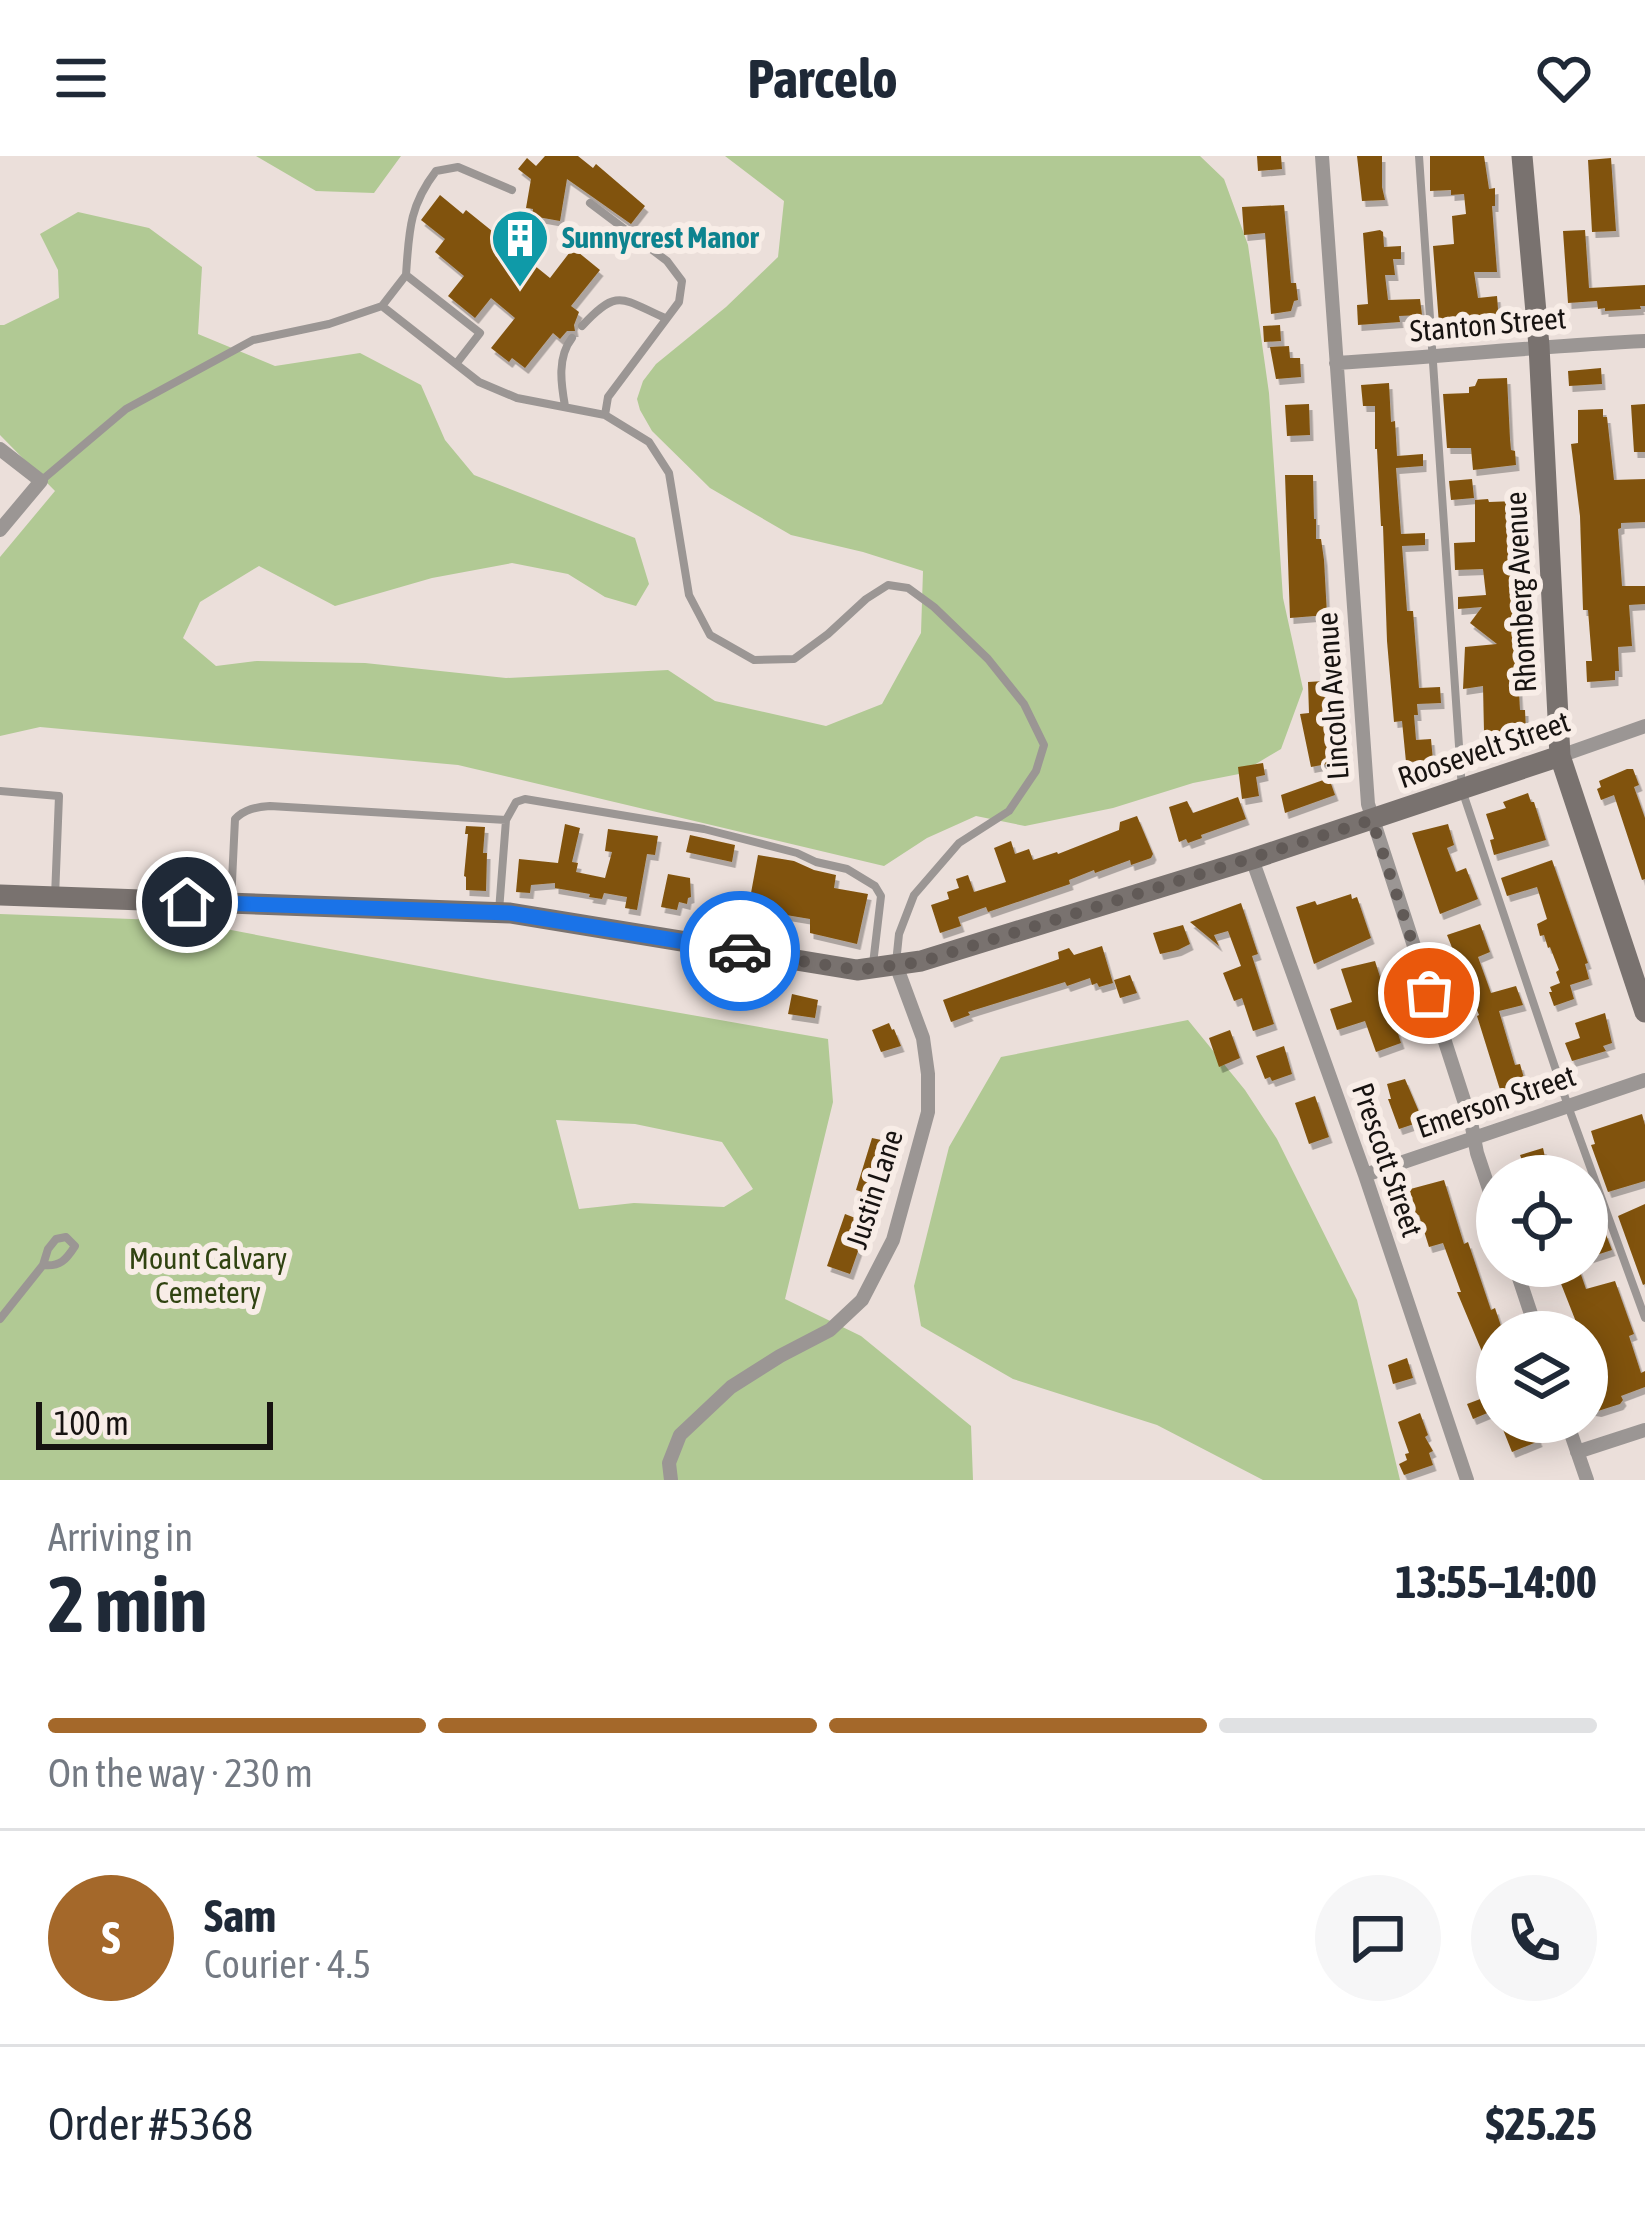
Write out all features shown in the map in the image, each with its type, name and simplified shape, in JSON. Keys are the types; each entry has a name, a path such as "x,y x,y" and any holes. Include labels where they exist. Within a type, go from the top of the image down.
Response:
{"street":[{"name":"Lincoln Avenue","path":"1322,156 1365,785 1372,820 1479,1155"},
{"name":"Rhomberg Avenue","path":"1522,156 1539,346 1560,756 1645,1012"},
{"name":"Stanton Street","path":"1336,363 1645,341"},
{"path":"0,449 41,482 0,530"},
{"name":"Roosevelt Street","path":"0,895 499,913 857,970 921,962 1252,860 1645,726"},
{"name":"Prescott Street","path":"1252,860 1467,1480"},
{"name":"Justin Lane","path":"671,1480 670,1463 680,1435 731,1387 830,1330 862,1300 893,1240 928,1112 928,1074 923,1037 885,966"},
{"name":"Emerson Street","path":"1365,1175 1645,1080"},
{"path":"1577,1452 1645,1430"},
{"path":"1574,1443 1587,1480"}],"lane":[{"path":"1419,156 1462,790 1645,1318"},
{"path":"41,482 126,409 253,340 329,325 382,306 406,274 411,216 436,171 458,167 512,190"},
{"path":"590,203 667,261 682,280 679,302 608,398 604,415"},
{"path":"406,274 480,332 456,364"},
{"path":"582,326 611,299 622,298 665,318"},
{"path":"382,306 478,382 517,398 604,415 650,442 669,473 689,595 710,635 754,660 794,659 888,585 908,588 988,659 1024,704 1044,745 1036,771 1010,811 959,843 914,895 885,966"},
{"path":"565,406 563,361 572,338"},
{"path":"0,791 59,796 56,898"},
{"path":"499,913 506,820 516,802 546,802 704,830 848,869 875,886 881,896 885,966"},
{"path":"231,903 236,819 253,808 506,820"},
{"path":"0,1319 43,1265"}],"green space":[{"path":"256,156 401,156 374,193 316,191"},
{"path":"725,156 1200,156 1224,179 1248,245 1269,393 1283,598 1303,689 1281,749 1239,774 1113,808 1025,826 976,816 927,838 884,866 458,765 40,727 0,736 0,557 55,491 0,435 0,325 59,298 58,270 40,234 78,212 149,228 202,267 198,334 275,366 360,353 421,385 445,440 474,475 635,538 649,584 636,606 605,597 568,574 512,563 432,578 335,606 259,566 200,602 183,638 216,666 257,661 365,663 506,678 668,670 715,701 826,726 882,704 921,633 923,571 791,535 710,488 652,431 640,410 637,399 643,381 656,364 778,257 784,201"},
{"name":"Mount Calvary Cemetery","path":"0,914 184,921 828,1039 833,1102 785,1299 861,1336 971,1426 973,1480 0,1480","holes":["556,1120 635,1124 722,1142 753,1189 724,1207 634,1203 579,1209"]},
{"path":"1188,1020 1245,1090 1277,1139 1357,1300 1400,1480 1263,1480 1157,1425 1013,1379 921,1326 914,1286 949,1147 1001,1057"}],"building":[{"path":"545,156 578,156 593,168 596,164 645,206 631,224 567,179 560,221 532,216 533,209 526,208 531,179 518,169 527,158 536,166"},
{"path":"1257,156 1281,156 1282,169 1258,171"},
{"path":"1357,156 1382,156 1385,200 1362,201"},
{"path":"1430,156 1484,156 1489,189 1495,188 1497,272 1474,272 1478,298 1497,296 1497,316 1486,316 1487,320 1439,324 1433,246 1454,244 1452,216 1466,214 1464,194 1430,191"},
{"path":"1611,158 1616,231 1592,232 1588,160"},
{"name":"Sunnycrest Manor","path":"440,195 463,214 466,210 550,278 573,248 600,270 571,306 579,312 575,331 567,331 560,339 553,333 525,368 491,348 515,318 491,298 475,318 448,296 464,276 435,252 445,239 421,220"},
{"path":"1284,205 1291,283 1296,283 1298,300 1291,311 1271,314 1265,233 1244,235 1242,207"},
{"path":"1380,230 1384,247 1401,246 1401,259 1393,259 1395,275 1385,275 1388,300 1420,299 1422,315 1358,325 1357,305 1368,304 1363,233"},
{"path":"1585,230 1589,288 1645,285 1641,309 1605,311 1598,309 1597,301 1568,303 1563,231"},
{"path":"1280,325 1281,341 1264,342 1263,326"},
{"path":"1289,346 1290,358 1300,358 1301,377 1276,379 1270,347"},
{"path":"1601,368 1602,384 1569,386 1568,371"},
{"path":"1507,378 1516,465 1473,470 1471,448 1447,448 1443,394 1469,393 1478,379"},
{"path":"1389,383 1397,456 1423,454 1423,466 1396,468 1401,534 1425,533 1425,545 1402,546 1419,688 1440,687 1441,703 1417,704 1418,715 1414,715 1416,740 1431,739 1433,761 1406,762 1402,721 1394,722 1375,406 1363,406 1361,385"},
{"path":"1309,404 1310,435 1287,436 1285,405"},
{"path":"1645,404 1645,452 1634,452 1631,405"},
{"path":"1603,409 1614,480 1645,479 1645,522 1621,523 1618,529 1622,586 1645,586 1645,604 1629,605 1632,646 1618,647 1615,680 1587,682 1586,661 1592,661 1588,610 1583,610 1580,516 1571,444 1578,443 1578,410"},
{"path":"1285,475 1313,475 1327,615 1290,618"},
{"path":"1472,479 1474,498 1451,500 1449,481"},
{"path":"1475,500 1516,501 1518,675 1526,732 1484,732 1483,686 1463,689 1465,647 1497,644 1470,623 1482,607 1458,609 1458,597 1486,595 1483,569 1455,570 1454,543 1475,542"},
{"path":"1324,681 1331,725 1324,726 1332,763 1311,767 1300,714 1309,713 1308,682"},
{"path":"1263,763 1265,775 1256,777 1259,796 1242,799 1238,767"},
{"path":"1633,769 1639,785 1634,787 1645,818 1642,880 1614,795 1601,800 1597,789 1599,781"},
{"path":"1329,778 1335,795 1285,813 1281,795"},
{"path":"1528,793 1546,840 1494,855 1486,814"},
{"path":"1238,797 1246,819 1188,843 1186,839 1179,842 1169,807 1187,801 1193,813"},
{"path":"1137,816 1151,858 1094,870 1069,880 1070,884 988,912 986,907 958,917 961,926 940,933 931,905 949,899 947,892 959,888 956,879 968,875 974,892 1006,882 994,848 1011,841 1015,854 1029,849 1033,860 1119,830 1120,822"},
{"path":"565,824 580,828 572,862 578,863 576,872 605,878 612,852 605,851 608,829 658,836 655,855 647,854 637,910 625,908 627,897 604,893 602,899 589,897 555,888 555,883 531,885 530,893 516,892 519,859 558,863"},
{"path":"1448,824 1454,845 1447,848 1456,872 1466,868 1478,899 1440,914 1412,833"},
{"path":"466,826 485,827 486,891 466,890"},
{"path":"690,835 735,845 732,862 686,852"},
{"path":"758,855 836,875 834,888 868,894 857,944 810,933 810,919 786,915 783,933 766,930 767,924 740,921 740,891 751,893"},
{"path":"1552,860 1588,963 1589,979 1570,985 1574,999 1554,1006 1549,992 1560,983 1559,970 1544,935 1540,936 1537,924 1547,919 1537,887 1507,896 1501,878"},
{"path":"668,874 690,878 691,897 687,904 679,902 677,910 661,907"},
{"path":"1351,894 1352,899 1357,897 1371,938 1314,964 1296,907"},
{"path":"1241,903 1274,1024 1253,1031 1242,998 1234,1001 1223,973 1241,966 1228,931 1214,935 1219,946 1190,922"},
{"path":"1480,924 1490,952 1478,957 1491,993 1516,986 1523,1005 1499,1011 1526,1085 1501,1093 1479,1015 1447,935"},
{"path":"1183,925 1190,944 1160,954 1153,933"},
{"path":"1102,946 1113,983 1099,987 1090,978 1067,986 1065,982 968,1012 970,1015 951,1022 943,1000 1059,959 1058,952 1069,948 1074,955"},
{"path":"1375,961 1401,1043 1376,1052 1365,1021 1337,1030 1330,1009 1352,1002 1341,969"},
{"path":"1130,975 1137,993 1120,998 1114,980"},
{"path":"792,994 818,1000 815,1018 788,1014"},
{"path":"1605,1013 1612,1043 1603,1046 1606,1051 1572,1061 1565,1043 1580,1038 1575,1023"},
{"path":"889,1023 901,1046 881,1052 872,1030"},
{"path":"1230,1030 1240,1058 1219,1067 1209,1038"},
{"path":"1284,1046 1292,1074 1265,1079 1256,1056"},
{"path":"1405,1079 1423,1121 1399,1129 1387,1084"},
{"path":"1315,1096 1329,1137 1309,1144 1295,1103"},
{"path":"1642,1114 1645,1181 1608,1192 1608,1155 1595,1155 1591,1131"},
{"path":"872,1138 886,1141 886,1150 872,1195 856,1190"},
{"path":"1444,1180 1464,1244 1468,1242 1476,1266 1476,1287 1483,1287 1491,1310 1496,1311 1476,1311 1476,1337 1443,1243 1429,1247 1419,1215 1410,1218 1403,1191"},
{"path":"1645,1204 1645,1284 1643,1285 1618,1216"},
{"path":"845,1214 868,1223 850,1274 827,1266"},
{"path":"1615,1281 1634,1334 1629,1336 1641,1373 1645,1371 1645,1387 1621,1396 1620,1404 1608,1408 1608,1311 1572,1311 1562,1287 1608,1287"},
{"path":"1407,1358 1413,1378 1393,1384 1388,1365"},
{"path":"1476,1401 1476,1418 1473,1419 1467,1404"},
{"path":"1420,1413 1433,1465 1404,1475 1399,1464 1409,1453 1398,1422"},
{"path":"1508,1443 1534,1443 1512,1452"}],"way so far":[{"path":"740,951 857,970 921,962 1372,820 1429,993"}],"place":[{"name":"Sunnycrest Manor","path":"520,289"}],"route":[{"path":"187,902 510,913 740,951"}]}
